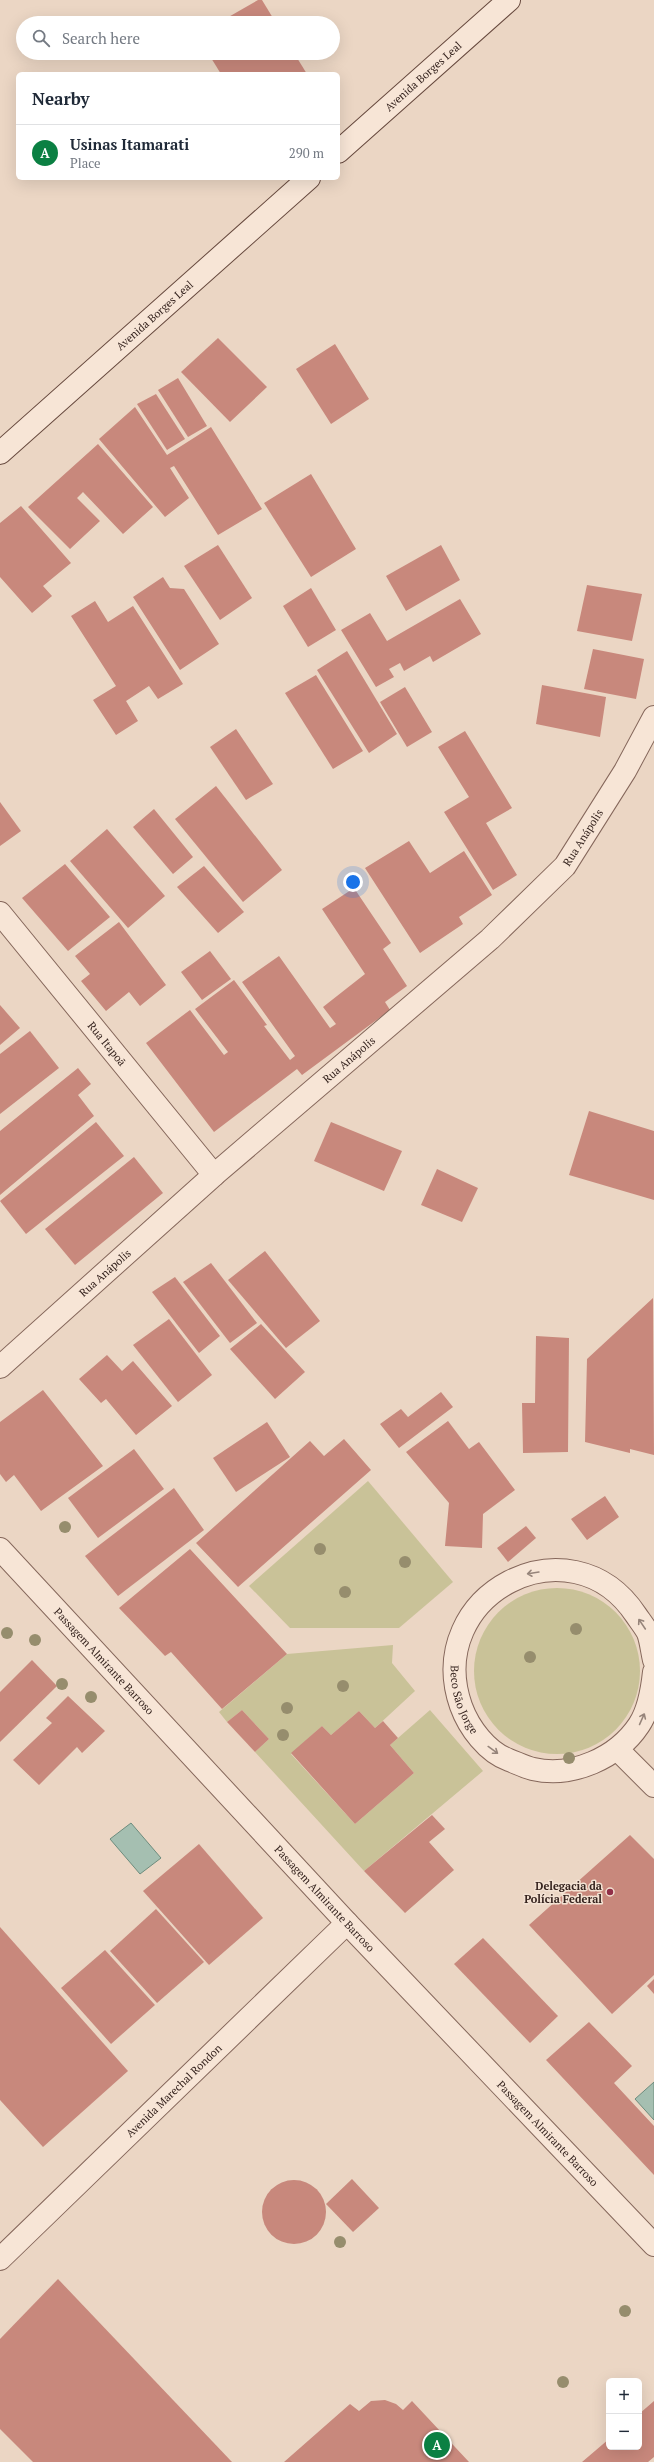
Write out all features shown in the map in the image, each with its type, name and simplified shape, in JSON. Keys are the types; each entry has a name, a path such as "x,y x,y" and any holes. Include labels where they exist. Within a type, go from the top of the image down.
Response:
{"street":[{"name":"Avenida Borges Leal","path":"340,150 508,0"},
{"name":"Avenida Borges Leal","path":"0,453 307,180"},
{"name":"Rua Anápolis","path":"0,1367 214,1175 490,939 565,866 625,770 654,717"},
{"name":"Rua Itapoã","path":"0,913 214,1175"},
{"name":"Passagem Almirante Barroso","path":"0,1549 347,1923 654,2245"},
{"name":"Beco São Jorge","path":"654,1660 648,1633 626,1600 610,1586 583,1574 554,1570 525,1574 498,1588 476,1607 461,1632 454,1661 456,1690 465,1718 482,1742 506,1759 533,1769 563,1770 592,1764 617,1749 639,1725 652,1696 654,1672"},
{"path":"617,1749 654,1786"},
{"name":"Avenida Marechal Rondon","path":"0,2259 347,1923"}],"shaded area":[{"path":"368,1481 453,1582 399,1628 290,1628 249,1586"},
{"path":"549,1588 565,1588 589,1594 616,1612 634,1639 640,1663 640,1679 634,1703 616,1730 589,1748 565,1754 549,1754 525,1748 504,1735 493,1724 480,1703 474,1679 474,1663 480,1639 493,1618 504,1607 525,1594"},
{"path":"393,1645 392,1663 415,1691 375,1728 359,1711 331,1735 322,1726 291,1754 355,1824 414,1773 390,1745 430,1710 483,1771 364,1871 255,1752 269,1739 242,1710 227,1722 219,1712 287,1654"},
{"path":"131,1823 161,1858 140,1874 110,1839"},
{"path":"654,2082 654,2120 635,2099"}],"building":[{"path":"258,0 262,0 272,16 230,16"},
{"path":"212,60 298,60 306,72 220,72"},
{"path":"218,338 267,387 230,422 181,372"},
{"path":"335,344 369,399 331,424 296,369"},
{"path":"178,378 207,426 188,437 158,390"},
{"path":"156,394 185,439 167,450 137,404"},
{"path":"135,407 167,455 211,427 262,509 218,535 174,466 170,468 189,498 165,517 99,439"},
{"path":"98,444 153,507 123,534 83,492 77,498 100,521 70,549 28,507"},
{"path":"311,474 356,549 311,577 264,503"},
{"path":"21,506 71,563 43,586 52,596 32,613 0,577 0,523"},
{"path":"218,545 252,598 220,620 184,566"},
{"path":"441,545 460,580 406,611 386,576"},
{"path":"163,577 170,588 184,589 219,644 180,670 133,597"},
{"path":"587,585 642,594 632,641 577,631"},
{"path":"311,588 336,630 308,647 283,606"},
{"path":"460,599 481,634 433,662 430,656 404,671 400,663 389,669 394,677 376,687 341,630 370,613 387,641"},
{"path":"95,601 108,622 133,606 183,684 158,699 149,686 126,701 138,721 116,735 93,700 116,686 71,616"},
{"path":"593,649 644,659 636,699 584,689"},
{"path":"347,651 397,734 369,753 317,670"},
{"path":"316,675 363,751 333,769 285,693"},
{"path":"542,685 606,697 600,737 536,724"},
{"path":"405,687 432,732 407,747 380,702"},
{"path":"236,729 273,784 246,800 210,747"},
{"path":"465,731 512,808 486,823 517,875 493,890 444,812 469,797 438,747"},
{"path":"216,786 282,870 243,902 175,819"},
{"path":"0,802 21,831 0,846"},
{"path":"154,809 193,857 173,874 133,827"},
{"path":"107,829 165,896 128,928 70,861"},
{"path":"409,841 430,873 464,851 492,895 459,917 463,924 420,953 365,868"},
{"path":"65,864 110,917 68,951 22,898"},
{"path":"204,866 244,912 218,933 177,887"},
{"path":"354,888 391,943 383,949 407,986 385,1002 390,1010 302,1075 297,1069 214,1132 146,1043 190,1010 224,1055 228,1052 195,1009 234,980 267,1025 264,1026 290,1060 295,1056 242,982 279,956 330,1028 336,1024 323,1007 365,974 322,909"},
{"path":"119,922 166,985 140,1006 129,992 106,1011 81,981 90,974 75,956"},
{"path":"210,951 231,979 202,1000 181,972"},
{"path":"0,1005 20,1028 0,1045"},
{"path":"30,1031 59,1068 0,1114 0,1054"},
{"path":"78,1068 91,1084 78,1095 94,1116 0,1195 0,1131"},
{"path":"589,1111 654,1131 654,1200 569,1175"},
{"path":"96,1122 124,1156 26,1234 0,1201"},
{"path":"331,1122 402,1151 384,1191 314,1161"},
{"path":"134,1157 163,1193 75,1265 45,1229"},
{"path":"437,1169 478,1188 462,1222 421,1205"},
{"path":"265,1251 320,1321 286,1348 228,1280"},
{"path":"211,1263 257,1323 230,1343 183,1282"},
{"path":"175,1277 220,1336 199,1353 152,1292"},
{"path":"653,1298 654,1455 630,1449 630,1453 585,1442 587,1359"},
{"path":"169,1319 212,1375 178,1402 133,1345"},
{"path":"261,1324 305,1372 275,1399 230,1349"},
{"path":"536,1336 569,1338 568,1452 523,1453 522,1403 535,1403"},
{"path":"107,1355 122,1371 133,1361 172,1406 136,1435 106,1399 101,1403 79,1379"},
{"path":"43,1390 103,1466 41,1511 14,1475 6,1482 0,1474 0,1422"},
{"path":"441,1392 453,1407 399,1448 380,1424 401,1409 408,1417"},
{"path":"448,1421 469,1449 479,1442 515,1490 483,1514 482,1548 445,1546 449,1503 406,1452"},
{"path":"267,1422 290,1457 236,1492 213,1458"},
{"path":"344,1439 371,1470 238,1587 196,1543 310,1441 324,1456"},
{"path":"134,1449 164,1489 98,1538 68,1498"},
{"path":"174,1488 204,1530 118,1596 85,1556"},
{"path":"605,1496 619,1517 587,1540 571,1519"},
{"path":"526,1526 536,1538 508,1562 497,1548"},
{"path":"190,1549 287,1654 222,1709 171,1652 165,1656 119,1608"},
{"path":"32,1660 57,1686 0,1742 0,1692"},
{"path":"68,1696 105,1731 82,1753 77,1747 39,1785 13,1760 52,1723 46,1718"},
{"path":"242,1710 269,1739 255,1752 227,1722"},
{"path":"359,1711 375,1728 383,1721 398,1738 390,1745 414,1773 355,1824 291,1753 322,1726 331,1735"},
{"path":"432,1815 445,1829 429,1842 454,1870 405,1913 364,1871"},
{"name":"Delegacia da Polícia Federal","path":"630,1835 654,1859 654,1975 612,2014 529,1925"},
{"path":"199,1844 263,1918 209,1965 143,1891"},
{"path":"156,1909 204,1962 157,2003 110,1951"},
{"path":"0,1927 128,2071 43,2147 0,2100"},
{"path":"483,1938 558,2016 530,2043 454,1964"},
{"path":"105,1950 155,2005 111,2044 61,1988"},
{"path":"654,1979 654,1994 647,1986"},
{"path":"589,2022 632,2066 614,2083 654,2126 654,2175 546,2060"},
{"path":"352,2179 379,2208 353,2232 326,2204"},
{"path":"288,2180 300,2180 317,2189 324,2200 326,2212 324,2224 317,2235 300,2244 288,2244 276,2239 267,2230 262,2218 262,2206 267,2194 276,2185"},
{"path":"58,2279 232,2462 33,2462 0,2429 0,2339"},
{"path":"385,2400 396,2404 403,2410 412,2401 469,2462 284,2462 350,2404 359,2411 371,2401"},
{"path":"654,2401 654,2457 648,2462 582,2462 606,2442 606,2450 642,2450 642,2411"}],"place":[{"name":"Delegacia da Polícia Federal","path":"610,1892"},
{"name":"Usinas Itamarati","path":"437,2445"}]}
